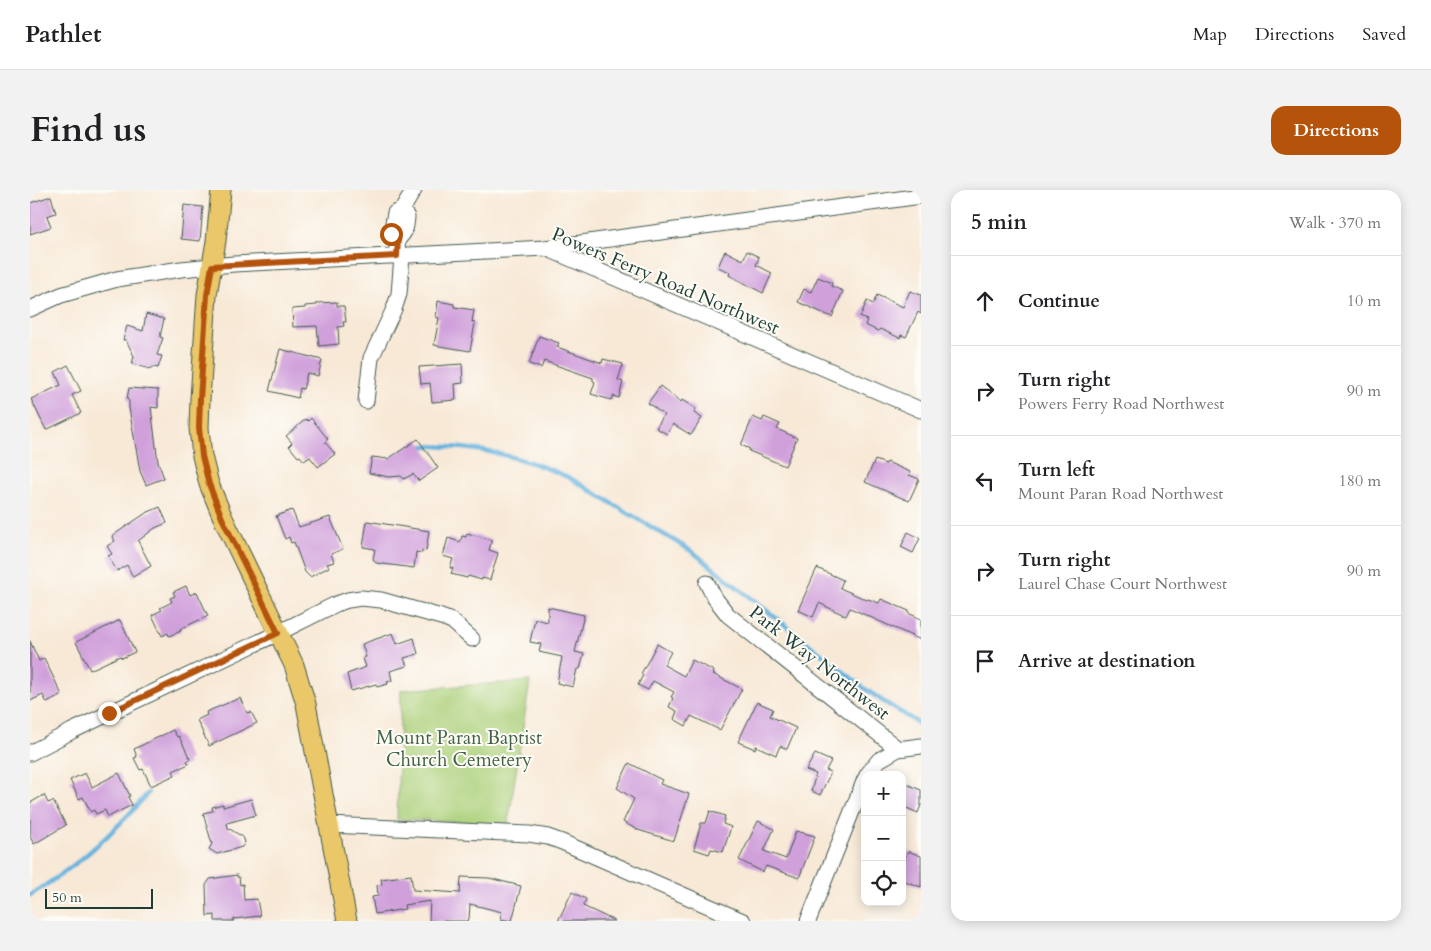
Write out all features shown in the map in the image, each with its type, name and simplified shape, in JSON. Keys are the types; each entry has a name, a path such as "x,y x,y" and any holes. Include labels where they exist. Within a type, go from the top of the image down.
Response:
{"main road":[{"path":"221,190 207,295 199,428 202,456 209,484 222,518 294,665 306,704 347,921"}],"street":[{"path":"366,401 371,358 399,294 400,256 398,239 391,234 395,213 402,210 414,190"},
{"path":"545,248 921,196"},
{"name":"Powers Ferry Road Northwest","path":"30,309 61,295 117,279 212,266 545,248 921,410"},
{"name":"Park Way Northwest","path":"707,583 714,597 728,615 898,749"},
{"path":"30,753 80,727 342,602 367,598 388,602 452,621 472,639"},
{"path":"870,771 879,760 898,749 921,746"},
{"path":"808,921 861,789"},
{"path":"329,825 529,834 548,837 743,921"}],"green space":[{"name":"Mount Paran Baptist Church Cemetery","path":"530,681 508,824 397,819 401,690"}],"building":[{"path":"51,196 56,213 47,216 51,227 30,234 30,203"},
{"path":"184,205 203,207 200,241 181,239"},
{"path":"725,251 743,260 747,251 759,257 756,265 772,273 763,293 729,275 730,272 718,267"},
{"path":"818,277 832,283 831,286 843,291 832,317 798,302 804,289 811,292"},
{"path":"910,291 921,295 921,314 918,312 906,337 901,335 900,338 865,325 867,320 860,317 867,301 873,304 877,295 903,307"},
{"path":"438,301 454,304 454,307 474,310 472,322 475,323 470,351 434,345 439,318 436,317"},
{"path":"337,302 337,306 344,306 346,322 343,322 344,326 338,327 339,344 319,346 317,326 293,327 292,309 305,308 305,306 317,305 317,303"},
{"path":"146,314 164,319 160,337 163,338 157,355 162,356 158,368 153,367 150,369 132,364 134,356 126,340 123,340 127,326 143,331"},
{"path":"539,336 559,343 557,347 602,363 603,359 623,364 618,380 623,382 619,398 613,396 611,400 591,394 595,382 593,378 544,361 541,368 529,364"},
{"path":"280,349 322,360 318,376 307,373 303,389 300,388 298,398 269,391"},
{"path":"462,364 463,383 455,384 456,400 432,402 430,383 421,384 419,367"},
{"path":"68,365 81,391 72,395 81,413 46,430 31,399 61,385 55,372"},
{"path":"660,386 681,402 682,400 696,409 694,413 702,418 691,435 673,424 667,434 656,428 664,415 648,403"},
{"path":"129,388 158,390 158,408 151,407 158,462 164,478 146,485 140,471 129,401 127,399"},
{"path":"753,417 762,421 764,417 780,424 777,429 797,438 785,466 749,451 750,449 741,445"},
{"path":"311,418 328,439 325,442 335,454 318,467 310,457 304,461 300,456 298,457 289,446 292,443 286,436 306,419 308,421"},
{"path":"418,439 438,468 419,481 413,474 404,479 401,476 389,477 369,473 372,457 388,459"},
{"path":"875,460 886,464 887,462 910,472 909,475 919,479 909,501 865,482"},
{"path":"160,507 167,523 155,528 138,541 151,566 133,577 127,565 117,571 108,556 112,554 107,546 115,541 112,536 146,513"},
{"path":"292,510 299,527 330,517 343,549 331,554 334,562 327,564 329,567 310,577 305,572 294,542 291,543 289,537 285,539 276,516"},
{"path":"367,521 429,531 426,551 422,550 422,553 416,552 414,568 376,563 373,559 375,549 363,547"},
{"path":"908,532 920,538 913,553 901,547"},
{"path":"467,533 492,540 489,550 498,553 490,580 468,576 467,578 451,574 453,568 450,568 453,559 443,556 448,538 460,542 462,536 466,537"},
{"path":"817,568 843,580 840,588 867,600 879,603 881,599 909,611 908,613 921,619 921,640 850,608 846,616 819,603 813,617 798,610"},
{"path":"186,586 190,595 197,592 208,616 180,629 181,631 169,636 168,633 162,636 152,615 162,610 160,608 172,602 170,598 175,596 173,592"},
{"path":"548,607 584,615 575,652 584,654 580,669 577,669 573,687 557,683 562,657 539,652 541,644 530,642 535,619 548,622"},
{"path":"120,620 135,652 122,658 120,656 90,670 76,642"},
{"path":"393,633 397,644 414,638 418,654 404,658 407,666 390,671 392,681 387,682 388,684 377,687 376,684 351,691 347,674 366,667 363,658 366,657 362,644"},
{"path":"30,641 39,661 44,658 62,695 47,703 43,695 30,701"},
{"path":"657,644 671,652 664,665 684,676 692,660 714,671 713,674 742,689 720,730 691,716 686,726 674,719 677,711 669,707 674,692 653,681 648,690 638,685 643,675 641,674"},
{"path":"240,698 247,713 251,712 257,723 209,746 197,720 207,715 206,712"},
{"path":"757,702 773,709 770,716 796,728 787,749 780,746 776,755 756,746 755,749 738,742"},
{"path":"173,730 177,737 179,736 190,759 187,761 189,764 173,771 175,775 151,786 143,769 140,770 134,758 137,757 134,749"},
{"path":"815,754 831,761 826,770 831,772 820,795 811,791 816,774 806,770"},
{"path":"629,763 662,780 660,784 689,794 674,841 638,830 623,822 634,799 617,788"},
{"path":"85,773 92,787 119,773 130,796 128,797 132,805 108,817 105,810 96,814 94,810 91,812 83,797 79,799 70,780"},
{"path":"906,784 921,790 921,805 918,813 906,808"},
{"path":"44,795 48,803 53,801 66,825 34,844 30,837 30,803"},
{"path":"251,799 256,815 227,823 228,828 243,837 245,842 242,847 217,854 209,849 212,844 203,813 213,811 212,807 223,804 223,807"},
{"path":"710,811 725,816 723,824 731,827 723,852 711,849 709,854 694,849 701,823 706,823"},
{"path":"758,821 774,829 764,851 786,859 796,831 815,836 799,878 766,866 763,872 739,860"},
{"path":"908,851 921,856 921,887 906,881 906,856"},
{"path":"237,875 240,885 243,884 244,900 257,899 260,916 234,919 234,921 215,921 215,915 207,916 206,885 210,879"},
{"path":"411,875 413,890 460,893 461,877 489,878 521,886 512,921 500,919 502,912 470,904 469,919 467,921 429,921 430,901 404,905 405,909 375,914 372,897 378,896 377,885 382,884 381,879"},
{"path":"572,892 586,899 583,906 615,921 558,921"}],"waterway":[{"path":"424,446 481,450 517,458 570,478 693,552 864,688 921,725"},
{"path":"30,895 47,885 93,849 122,822 148,793"}],"route":[{"path":"109,713 278,633 222,518 209,484 202,456 199,428 200,399 207,295 212,266 397,256 398,239 391,234"}]}
